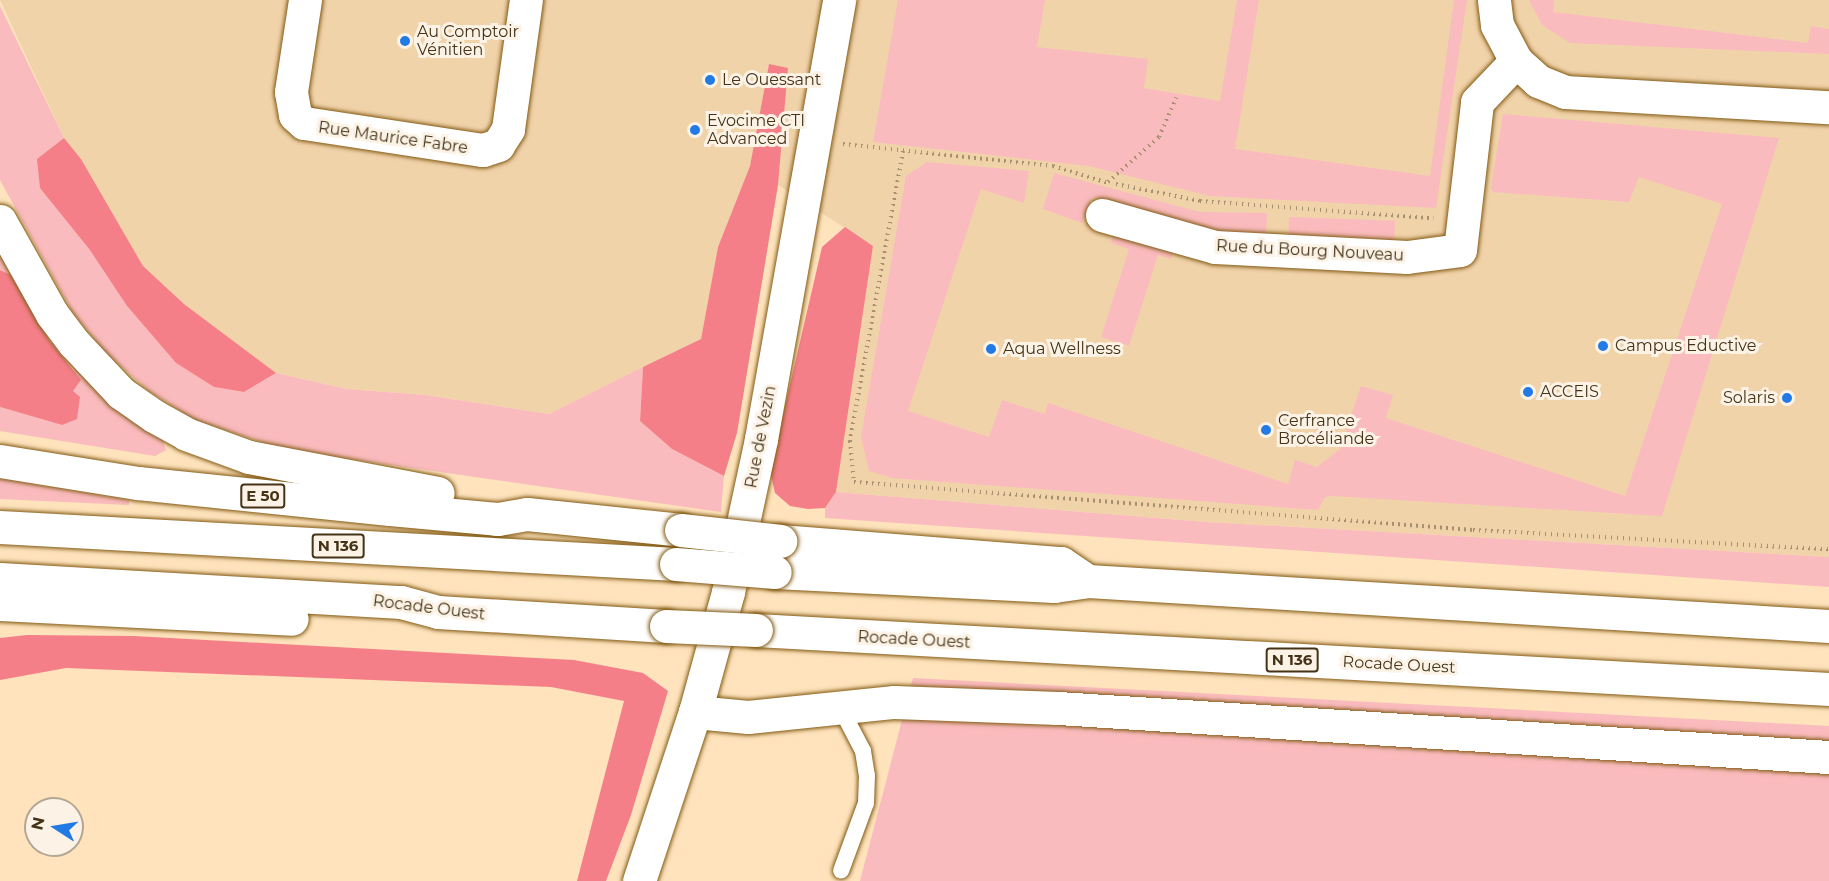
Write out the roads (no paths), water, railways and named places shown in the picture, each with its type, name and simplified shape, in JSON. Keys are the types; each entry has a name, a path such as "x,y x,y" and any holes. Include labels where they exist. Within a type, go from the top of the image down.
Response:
{"main road":[{"name":"Rue Maurice Fabre","path":"305,0 291,92 295,115 304,123 483,150 498,145 508,129 526,0"},
{"name":"Rue de Vezin","path":"644,876 695,712 728,592 761,439 816,142 839,0"},
{"path":"1494,0 1497,25 1516,61 1538,81 1564,92 1829,107"},
{"name":"Rue du Bourg Nouveau","path":"1102,215 1215,247 1407,257 1460,250 1477,102 1516,61"},
{"path":"0,221 52,314 74,343 121,393 178,429 259,459 501,502 527,514 681,530 777,556 1060,563 1088,581 1829,626"},
{"name":"E 50","path":"0,461 138,483 390,509 498,519 527,514"},
{"name":"N 136","path":"0,527 676,564 777,556"},
{"name":"Rocade Ouest","path":"0,579 401,602 438,612 666,626 1829,689"},
{"path":"0,604 397,624 438,612"},
{"path":"695,712 748,717 894,702 1058,708 1829,756"}],"lane":[{"path":"840,706 863,751 867,775 866,803 841,871"}],"place":[{"name":"Au Comptoir Vénitien","path":"405,41"},
{"name":"Le Ouessant","path":"710,80"},
{"name":"Evocime CTI Advanced","path":"695,130"},
{"name":"Campus Eductive","path":"1603,346"},
{"name":"Aqua Wellness","path":"991,349"},
{"name":"ACCEIS","path":"1528,392"},
{"name":"Solaris","path":"1787,398"},
{"name":"Cerfrance Brocéliande","path":"1266,430"}]}
